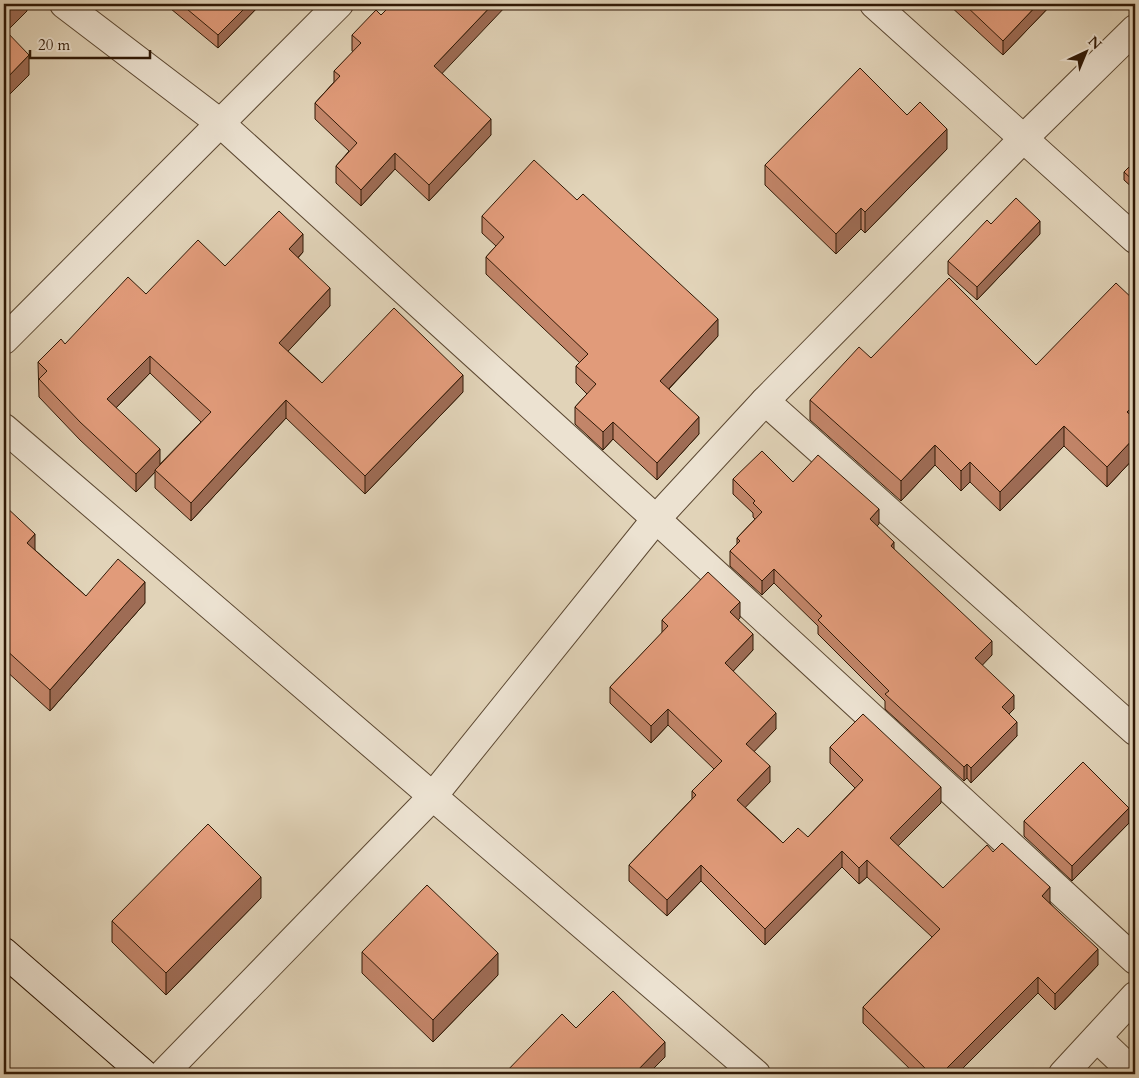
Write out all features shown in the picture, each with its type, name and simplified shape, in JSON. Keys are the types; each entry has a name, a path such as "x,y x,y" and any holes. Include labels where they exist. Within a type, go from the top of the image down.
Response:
{"street":[{"path":"64,4 220,123 656,519 1135,960"},
{"path":"4,340 339,4"},
{"path":"874,4 1135,239"},
{"path":"164,1074 433,796 656,519 764,401 1024,138 1135,29"},
{"path":"764,401 1135,731"},
{"path":"4,428 756,1074"},
{"path":"4,952 144,1074"},
{"path":"1062,1074 1135,996"},
{"path":"1097,1038 1135,1074"}],"building":[{"path":"4,4 15,4 4,15"},
{"path":"181,4 249,4 218,35"},
{"path":"392,4 493,4 434,66 491,119 429,185 395,153 361,190 336,166 357,143 315,103 340,76 334,71 361,43 352,35 376,10 381,15"},
{"path":"964,4 1038,4 1003,41"},
{"path":"4,29 29,55 4,81"},
{"path":"860,68 907,115 920,102 947,129 865,212 861,208 836,234 765,165"},
{"path":"534,160 577,200 583,194 718,319 660,381 699,417 657,463 613,422 603,432 575,407 596,384 576,366 588,354 486,257 504,237 482,216"},
{"path":"1135,161 1135,182 1124,172"},
{"path":"1016,198 1040,221 977,287 948,261 987,220 991,224"},
{"path":"279,211 303,234 289,249 330,288 279,343 322,383 394,308 463,375 365,476 286,400 191,503 155,470 211,412 150,356 107,399 160,449 136,474 80,422 39,379 47,371 38,362 61,339 65,344 128,277 146,294 198,240 225,266"},
{"path":"949,278 1036,365 1116,283 1135,301 1135,404 1127,412 1135,419 1135,437 1107,467 1064,426 1000,492 970,462 961,471 935,445 901,481 810,400 859,347 871,358"},
{"path":"762,451 793,482 818,455 879,509 870,519 894,542 891,546 992,641 975,658 1014,695 1002,707 1017,722 971,768 967,764 964,767 885,694 889,691 818,620 822,616 774,569 762,581 730,551 740,541 737,538 762,512 753,503 755,501 733,479"},
{"path":"4,505 35,534 27,543 86,596 118,559 145,582 50,690 4,648"},
{"path":"708,572 740,602 730,612 753,634 725,663 776,713 746,744 770,766 737,800 783,843 798,828 808,837 863,780 830,747 863,714 941,787 890,838 943,888 987,845 993,852 1002,843 1050,887 1042,896 1098,949 1055,994 1038,977 941,1074 931,1074 863,1007 940,929 867,860 859,868 842,851 765,929 701,865 667,900 629,865 696,795 692,791 722,761 668,709 651,726 610,687 668,626 662,620"},
{"path":"1083,762 1129,808 1072,866 1024,821"},
{"path":"208,824 261,877 166,973 112,921"},
{"path":"427,885 498,953 433,1020 362,952"},
{"path":"613,991 665,1042 634,1074 504,1074 562,1014 576,1028"}]}
